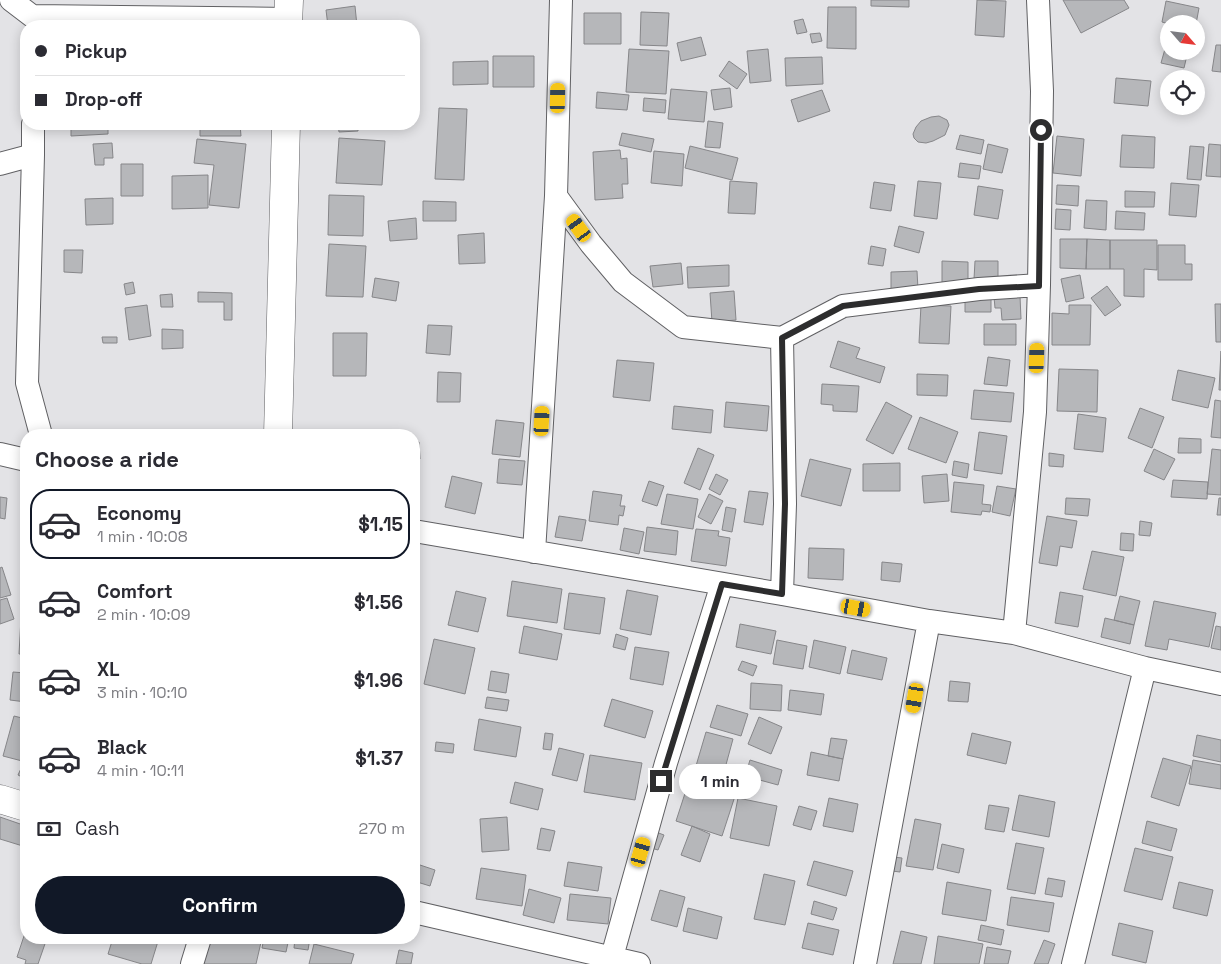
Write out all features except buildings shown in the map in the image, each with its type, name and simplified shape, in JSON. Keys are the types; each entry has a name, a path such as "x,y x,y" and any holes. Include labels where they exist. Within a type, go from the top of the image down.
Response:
{"street":[{"path":"11,0 31,14 289,15"},
{"path":"534,552 556,196 561,0"},
{"path":"1014,633 1035,412 1042,91 1038,0"},
{"path":"33,130 27,382 39,429"},
{"path":"278,429 286,130"},
{"path":"0,164 33,155"},
{"path":"556,196 591,244 623,282 683,326 782,338 843,306 979,289 1039,286"},
{"path":"782,338 785,504 782,594"},
{"path":"0,454 20,459"},
{"path":"420,532 929,621 1014,633 1145,668 1221,684"},
{"path":"611,961 666,763 722,584"},
{"path":"865,964 929,621"},
{"path":"1073,964 1145,668"},
{"path":"0,799 20,805"},
{"path":"420,913 611,961 639,964"},
{"path":"192,964 198,944"}],"route":[{"path":"661,781 722,584 782,594 785,504 782,338 843,306 979,289 1039,286 1041,130"}]}
